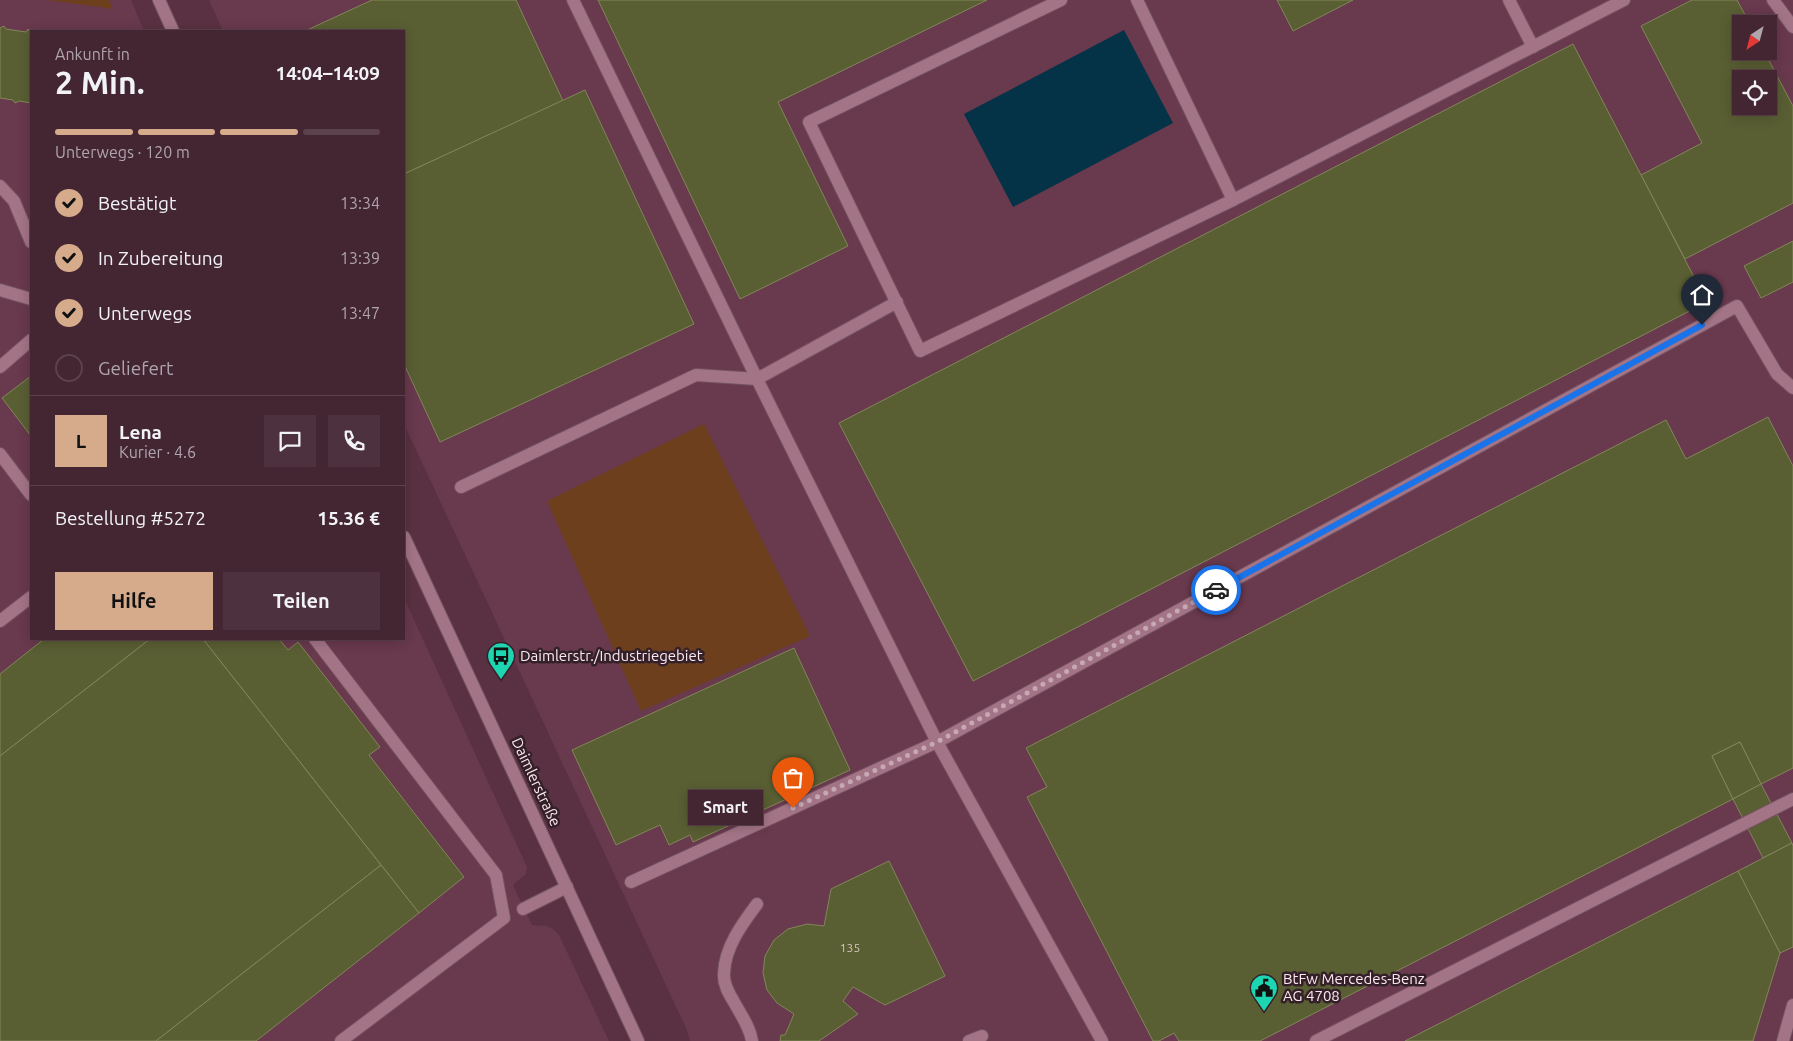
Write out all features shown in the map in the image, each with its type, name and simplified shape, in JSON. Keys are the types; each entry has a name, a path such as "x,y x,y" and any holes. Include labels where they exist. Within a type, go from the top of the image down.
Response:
{"street":[{"path":"159,0 173,30"},
{"path":"573,0 757,379 937,742 1102,1041"},
{"path":"1061,0 809,122 920,351 1233,200 1624,0"},
{"path":"1137,0 1233,200"},
{"path":"1509,0 1533,47"},
{"path":"1773,0 1793,27"},
{"path":"0,186 14,201 30,240"},
{"path":"0,290 30,299"},
{"path":"461,487 696,375 757,379 897,302"},
{"path":"631,882 937,742 1737,306 1777,374 1793,388"},
{"path":"0,367 30,341"},
{"path":"0,454 30,494"},
{"name":"Daimlerstraße","path":"405,539 638,1041"},
{"path":"0,621 30,598"},
{"path":"315,640 496,875 504,918 341,1041"},
{"path":"1316,1041 1793,799"},
{"path":"522,909 567,887"},
{"path":"752,1041 751,1032 727,989 723,974 732,940 757,904"},
{"path":"1783,1041 1793,1005"},
{"path":"969,1041 982,1036"}],"shaded area":[{"path":"0,0 131,0 144,30 30,30 30,640 405,640 405,600 527,867 526,874 513,885 532,925 547,926 559,935 609,1041 0,1041"},
{"path":"48,0 109,0 113,9"},
{"path":"209,0 1793,0 1793,1041 690,1041 686,1028 405,426 405,30 223,30"},
{"path":"704,424 810,636 641,711 547,501"}],"water":[{"path":"1124,30 1173,123 1013,207 964,114"}],"building":[{"path":"372,0 516,0 563,101 405,174 405,30 307,30"},
{"path":"598,0 987,0 778,102 848,246 740,299"},
{"path":"1277,0 1353,0 1293,31"},
{"path":"1692,0 1737,0 1745,15 1732,15 1732,60 1769,60 1774,70 1732,70 1732,115 1777,115 1777,76 1793,106 1793,203 1685,259 1641,175 1702,143 1641,26"},
{"path":"4,26 6,29 26,32 28,29 30,32 30,103 19,101 15,103 13,100 0,98 0,28"},
{"path":"1573,44 1707,302 973,681 839,423"},
{"path":"585,90 694,324 440,442 405,366 405,174"},
{"path":"1793,241 1793,282 1761,298 1744,266"},
{"path":"30,377 30,435 2,398"},
{"path":"1768,417 1793,466 1793,768 1761,784 1740,742 1712,756 1733,799 1260,1041 1179,1041 1174,1033 1159,1041 1153,1041 1027,797 1047,787 1026,748 1666,420 1686,459"},
{"path":"43,640 149,640 0,756 0,674"},
{"path":"149,640 204,640 381,865 156,1041 0,1041 0,756"},
{"path":"204,640 280,640 288,650 298,642 380,747 369,755 464,877 419,913"},
{"path":"794,648 850,770 693,842 690,835 669,845 660,825 616,845 572,750"},
{"path":"1740,742 1761,784 1733,799 1712,756"},
{"path":"1761,784 1792,843 1763,858 1733,799"},
{"path":"1792,843 1793,947 1780,953 1738,871"},
{"path":"889,861 945,976 885,1005 853,987 843,1001 858,1014 819,1041 780,1041 781,1035 785,1035 794,1014 777,1003 767,990 763,973 765,956 774,940 788,929 807,924 824,926 831,889"},
{"path":"381,865 419,913 256,1041 156,1041"},
{"path":"1738,871 1780,953 1753,1041 1405,1041"}],"way so far":[{"path":"793,808 937,742 1216,590"}],"place":[{"name":"Daimlerstr./Industriegebiet","path":"501,680"},
{"name":"Smart","path":"793,808"},
{"name":"BtFw Mercedes-Benz AG 4708","path":"1264,1012"}],"route":[{"path":"1216,590 1702,325"}]}
